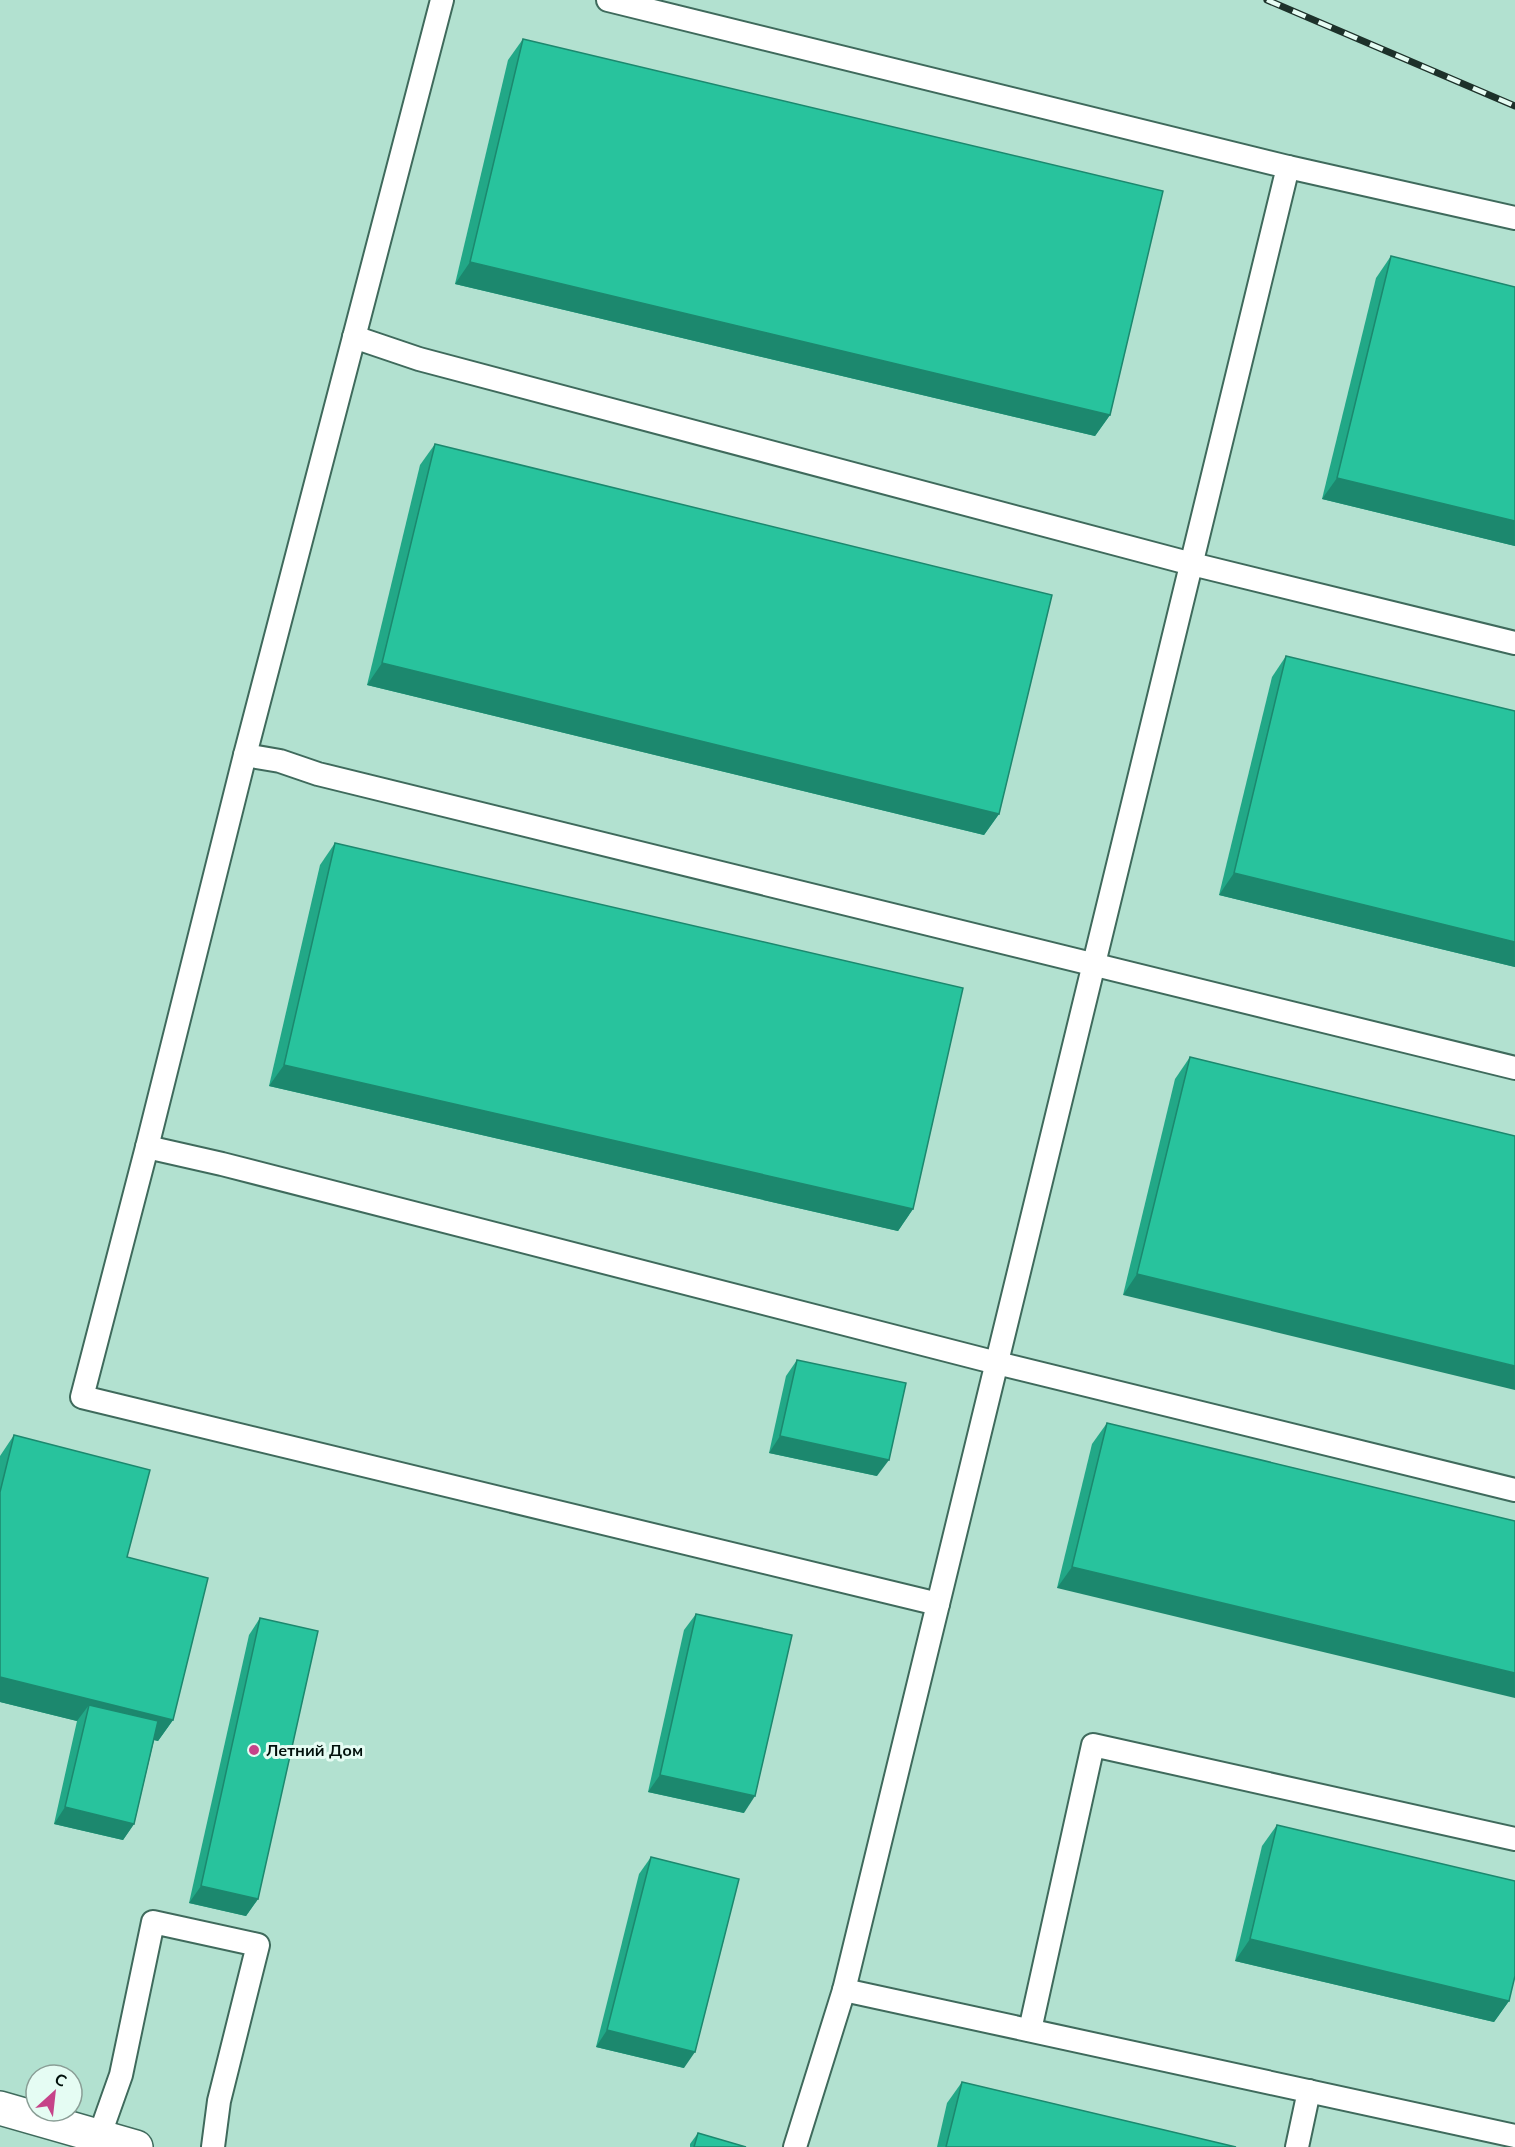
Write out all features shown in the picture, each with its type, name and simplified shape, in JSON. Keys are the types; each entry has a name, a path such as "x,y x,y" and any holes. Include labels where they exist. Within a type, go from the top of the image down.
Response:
{"street":[{"path":"0,2108 136,2147"}],"lane":[{"path":"442,0 244,755 147,1147 82,1397 938,1604"},
{"path":"608,0 1288,166 1515,218"},
{"path":"795,2147 844,1990 1288,166"},
{"path":"354,338 419,359 1192,564 1515,643"},
{"path":"244,755 280,761 318,774 1515,1068"},
{"path":"147,1147 245,1170 997,1363 1515,1490"},
{"path":"1030,2030 1093,1746 1515,1839"},
{"path":"99,2137 121,2074 153,1922 258,1945 219,2101 213,2147"},
{"path":"844,1990 1515,2136"},
{"path":"1297,2147 1309,2091"}],"building":[{"path":"523,39 1163,191 1110,415 470,262"},
{"path":"1391,256 1515,287 1515,521 1337,478"},
{"path":"435,444 1052,595 999,814 382,663"},
{"path":"1286,656 1515,711 1515,942 1234,873"},
{"path":"335,843 963,988 913,1209 284,1065"},
{"path":"1190,1057 1515,1136 1515,1366 1137,1274"},
{"path":"797,1360 906,1383 889,1460 780,1436"},
{"path":"1107,1423 1515,1521 1515,1673 1072,1567"},
{"path":"14,1435 150,1470 127,1557 208,1578 173,1720 0,1677 0,1492"},
{"path":"696,1614 792,1635 755,1796 660,1775"},
{"path":"260,1618 318,1631 258,1899 201,1886"},
{"path":"89,1705 158,1721 134,1824 65,1807"},
{"path":"1277,1825 1515,1881 1515,1976 1509,2001 1250,1939"},
{"path":"651,1857 739,1879 695,2052 607,2030"},
{"path":"962,2082 1236,2147 946,2147"},
{"path":"698,2133 746,2147 694,2147"}],"railway":[{"path":"1267,0 1515,106"}],"place":[{"name":"Летний Дом","path":"254,1750"}]}
